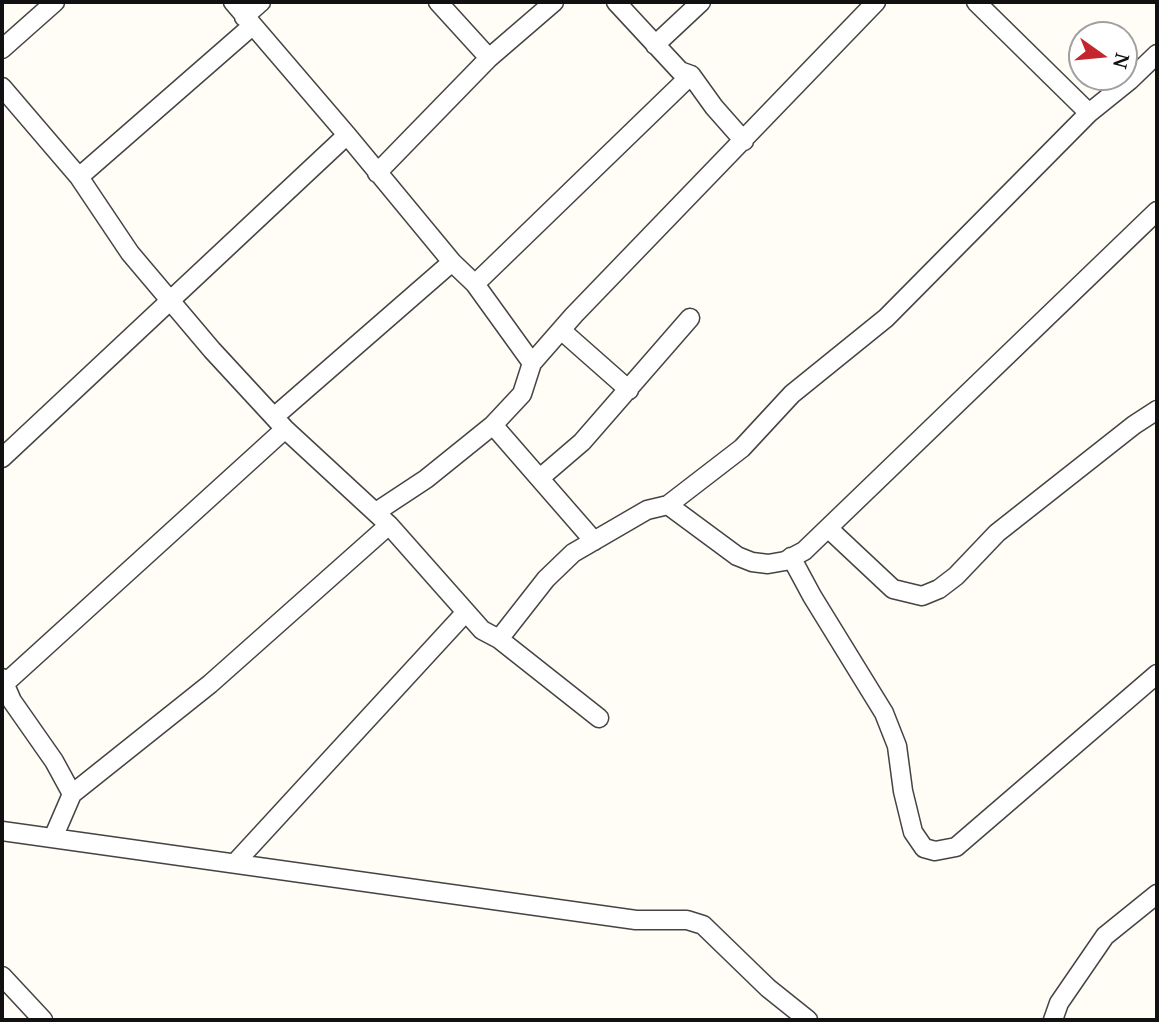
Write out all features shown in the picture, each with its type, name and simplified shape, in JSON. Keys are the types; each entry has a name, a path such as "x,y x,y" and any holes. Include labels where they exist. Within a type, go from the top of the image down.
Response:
{"street":[{"path":"2,49 55,2"},
{"path":"233,2 452,262 475,284 532,363"},
{"path":"79,177 248,22 261,2"},
{"path":"438,2 489,58"},
{"path":"377,173 489,58 554,2"},
{"path":"616,2 680,71 691,75 714,107 744,141"},
{"path":"655,45 701,2"},
{"path":"376,512 426,479 494,425 522,394 532,363 561,330 876,2"},
{"path":"976,2 1089,113"},
{"path":"499,639 546,579 573,553 647,510 668,506 742,448 792,394 886,318 1089,113 1157,54"},
{"path":"475,284 691,75"},
{"path":"2,87 79,177 130,253 212,350 280,423 389,525 482,631 499,639 599,718"},
{"path":"2,458 347,135"},
{"path":"668,506 737,556 752,562 768,564 791,558 803,551 1157,211"},
{"path":"72,793 3,683 452,262"},
{"path":"540,478 582,442 690,318"},
{"path":"561,330 629,390"},
{"path":"829,528 893,589 922,596 939,589 956,576 997,533 1134,425 1157,410"},
{"path":"494,425 594,541"},
{"path":"54,838 72,793 210,684 389,525"},
{"path":"791,558 884,713 897,746 903,791 913,832 924,848 935,851 956,848 1157,674"},
{"path":"235,863 466,612"},
{"path":"2,831 636,920 687,920 702,925 768,988 808,1020"},
{"path":"1052,1020 1059,1003 1105,936 1157,894"},
{"path":"2,976 43,1020"}]}
